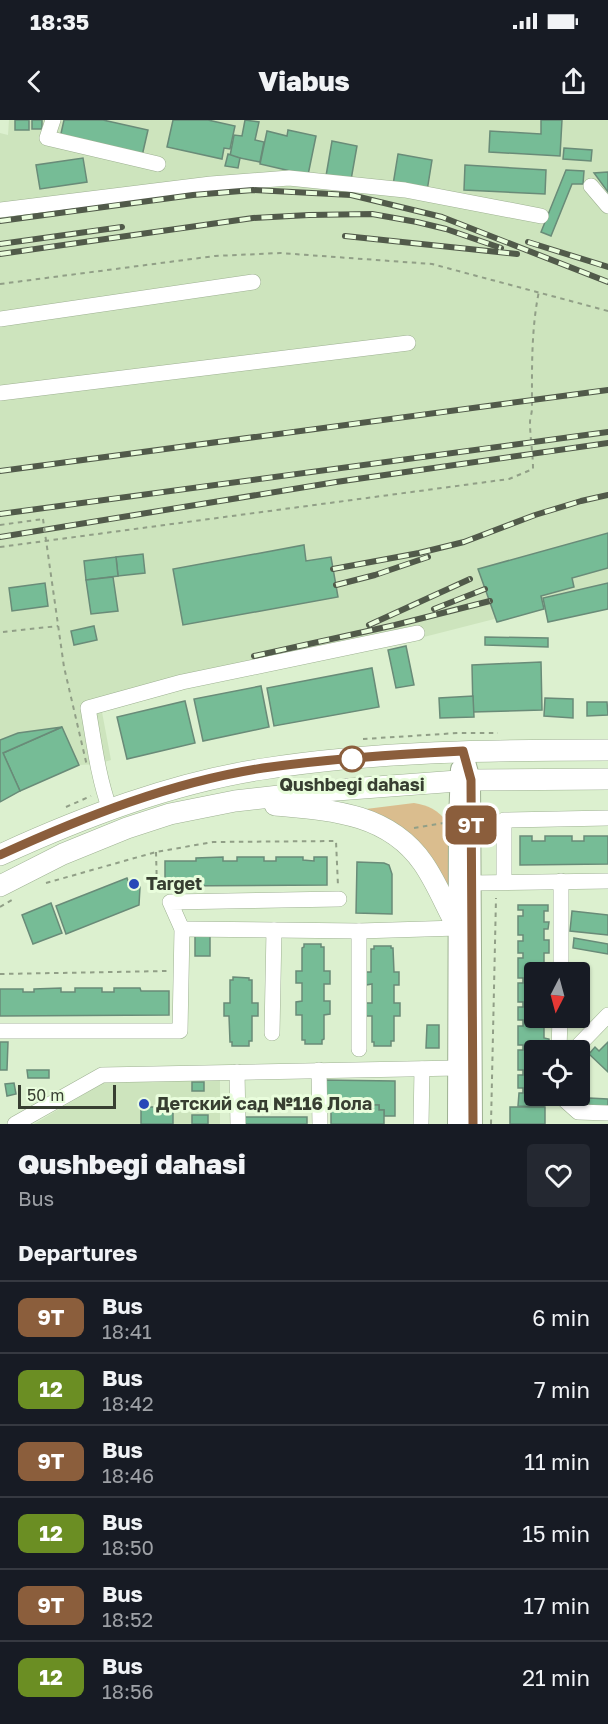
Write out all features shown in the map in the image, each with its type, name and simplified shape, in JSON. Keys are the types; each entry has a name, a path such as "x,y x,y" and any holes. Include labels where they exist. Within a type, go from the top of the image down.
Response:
{"highway":[{"path":"0,855 110,810 192,784 262,769 473,750 608,750"},
{"path":"471,780 473,750"},
{"path":"423,753 425,783"},
{"path":"0,886 63,854 127,828 170,814 235,801 471,780 608,779"},
{"path":"235,801 336,812 363,818 385,827 423,862 458,928"}],"main road":[{"path":"457,1124 465,1068 472,883 471,780"},
{"path":"471,780 458,928 465,1068 473,1124"}],"street":[{"path":"53,120 47,138 158,164"},
{"path":"0,210 211,184 289,178 405,190 541,216"},
{"path":"591,186 608,206"},
{"path":"0,319 253,282"},
{"path":"0,393 408,343"},
{"path":"110,810 97,764 88,708 182,682 417,633"},
{"path":"504,882 504,820 608,818"},
{"path":"561,881 561,962"},
{"path":"472,883 608,881"},
{"path":"0,1031 180,1031 182,929 170,902 339,899"},
{"path":"182,929 359,931 458,928"},
{"path":"272,1033 274,930"},
{"path":"359,931 359,1049"},
{"path":"584,1040 608,1015"},
{"path":"15,1124 102,1075 465,1068"},
{"path":"421,1124 422,1069"},
{"path":"319,1070 320,1124"},
{"path":"237,1072 238,1124"},
{"path":"571,1106 578,1112 608,1113"}],"path":[{"path":"0,284 215,256 280,253 432,264 608,311"},
{"path":"0,547 509,478 532,469 530,389 533,324 538,291"},
{"path":"0,525 43,519 64,667 87,766"},
{"path":"3,632 58,626"},
{"path":"404,830 447,822"},
{"path":"37,888 47,883 156,852 213,843 336,841 339,899"},
{"path":"156,852 157,889 170,902"},
{"path":"491,1124 495,899 504,882"},
{"path":"0,907 19,897"},
{"path":"0,974 182,970"}],"shaded area":[{"path":"9,120 608,120 608,590 373,650 243,673 102,712 111,760 97,764 79,765 62,727 18,733 0,740 0,133 8,135"},
{"path":"414,803 432,809 447,822 450,892 350,811"},
{"name":"Детский сад №116 Лола","path":"220,1079 220,1124 34,1124 103,1083"}],"building":[{"path":"15,120 29,120 29,130 15,130"},
{"path":"32,120 42,120 42,129 32,129"},
{"path":"64,120 103,120 148,130 142,156 60,138"},
{"path":"173,120 208,120 235,126 230,149 224,148 222,159 167,147"},
{"path":"245,120 259,122 255,140 264,142 260,162 230,156 234,135 242,136"},
{"path":"541,120 562,120 560,156 489,152 490,131 541,134"},
{"path":"288,130 316,136 308,175 260,164 267,131 287,136"},
{"path":"332,141 357,146 351,180 326,176"},
{"path":"564,148 592,150 591,161 563,159"},
{"path":"228,154 240,158 238,168 225,166"},
{"path":"398,154 432,160 427,191 393,185"},
{"path":"83,158 87,182 40,189 36,165"},
{"path":"465,165 546,170 545,194 464,190"},
{"path":"566,170 584,171 583,184 572,184 551,236 541,232"},
{"path":"608,172 608,192 594,173"},
{"path":"608,533 608,568 572,578 574,587 541,596 544,609 497,622 478,569"},
{"path":"304,545 306,561 331,557 338,597 183,625 173,569"},
{"path":"143,554 145,573 118,576 116,557"},
{"path":"116,557 118,576 86,580 84,561"},
{"path":"113,577 118,611 91,614 86,580"},
{"path":"45,583 48,606 12,611 9,588"},
{"path":"608,583 608,609 548,622 543,598"},
{"path":"94,626 97,640 74,645 71,631"},
{"path":"485,637 548,638 548,647 485,645"},
{"path":"406,646 414,685 396,688 388,650"},
{"path":"541,662 542,710 473,712 472,665"},
{"path":"372,668 379,707 274,726 267,688"},
{"path":"261,686 269,727 203,741 194,699"},
{"path":"473,696 474,717 440,718 439,698"},
{"path":"545,698 573,699 573,718 544,716"},
{"path":"185,701 195,743 127,759 117,717"},
{"path":"587,702 607,702 608,715 587,716"},
{"path":"62,727 79,765 20,791 3,753"},
{"path":"62,727 3,753 20,791 0,802 0,740 18,733"},
{"path":"520,836 532,836 532,841 545,841 545,836 572,836 572,841 584,841 584,836 608,836 608,864 520,865"},
{"path":"223,857 223,861 237,861 237,857 264,857 264,861 276,861 276,857 303,857 303,860 314,861 314,857 327,857 327,885 165,886 165,861 196,861 196,858"},
{"path":"357,862 389,865 392,874 392,914 356,913"},
{"path":"127,878 131,889 140,887 139,905 66,934 56,906"},
{"path":"51,903 62,933 33,944 22,915"},
{"path":"518,905 548,905 548,911 544,911 544,922 549,922 548,929 544,929 544,940 549,940 549,953 544,953 544,962 524,962 524,1028 544,1028 544,1038 549,1040 524,1040 524,1106 544,1107 518,1106 519,1093 523,1093 523,1088 518,1088 518,1075 523,1075 523,1070 518,1070 518,1050 523,1050 523,1045 518,1045 518,1026 523,1026 523,1020 518,1020 518,1007 523,1007 523,1002 518,1002 518,983 523,983 523,978 518,978 518,958 523,958 523,953 518,953 518,941 523,941 523,935 518,935 518,916 523,916 523,910 518,910"},
{"path":"572,911 608,915 608,935 570,931"},
{"path":"195,936 210,936 210,956 195,956"},
{"path":"574,938 608,944 608,954 573,948"},
{"path":"304,944 321,944 321,947 324,947 324,971 330,971 330,984 324,984 324,1001 330,1001 330,1014 324,1015 322,1044 305,1044 305,1040 302,1040 302,1015 296,1015 296,1002 302,1001 302,983 296,983 296,971 302,971"},
{"path":"374,946 393,948 394,972 399,972 399,985 394,985 394,1003 400,1003 400,1016 394,1016 394,1041 391,1041 391,1046 374,1046 372,1016 366,1016 366,1003 372,1003 372,984 366,985 366,972 371,972 371,949 374,949"},
{"path":"233,977 252,980 252,1003 258,1003 258,1016 252,1016 252,1041 249,1041 249,1046 232,1046 230,1042 229,1016 224,1016 224,1003 230,1003 230,980 233,980"},
{"path":"61,988 61,992 75,992 75,988 102,988 102,992 114,992 114,988 169,991 169,1015 0,1016 0,989 23,989 23,992 34,992 34,989"},
{"path":"427,1025 439,1025 439,1048 426,1048"},
{"path":"0,1042 8,1042 7,1070 0,1070"},
{"path":"608,1042 608,1072 590,1055 595,1047 599,1051"},
{"path":"27,1070 49,1070 49,1078 28,1078"},
{"path":"322,1080 395,1081 395,1116 384,1116 384,1110 379,1110 379,1105 369,1105 370,1099 322,1101"},
{"path":"192,1082 204,1082 204,1091 192,1091"},
{"path":"14,1083 16,1094 7,1096 5,1084"},
{"path":"355,1098 370,1099 369,1105 379,1105 379,1110 384,1110 384,1124 331,1124 331,1101 355,1101"},
{"path":"590,1098 608,1099 608,1109 589,1109"},
{"path":"141,1107 173,1107 173,1124 141,1124"},
{"path":"510,1107 545,1107 545,1124 510,1124"},
{"path":"192,1115 208,1115 208,1124 192,1124"},
{"path":"245,1117 307,1117 307,1124 245,1124"}],"railway":[{"path":"0,221 193,195 253,190 351,195 442,217 608,282"},
{"path":"0,254 253,218 372,214 446,229 501,248"},
{"path":"0,244 122,227"},
{"path":"345,236 517,254"},
{"path":"528,242 608,267"},
{"path":"0,471 608,390"},
{"path":"0,514 608,432"},
{"path":"0,537 336,482 608,443"},
{"path":"333,569 464,542 535,515 608,495"},
{"path":"336,585 428,557"},
{"path":"369,625 470,579"},
{"path":"434,609 485,589"},
{"path":"254,656 395,625 490,601"}],"bus line":[{"name":"9Т","path":"0,855 128,804 192,784 227,776 307,763 463,751 471,780 473,1124"}],"place":[{"name":"Qushbegi dahasi","path":"352,759"},
{"name":"Target","path":"134,884"},
{"name":"Детский сад №116 Лола","path":"144,1104"}]}
